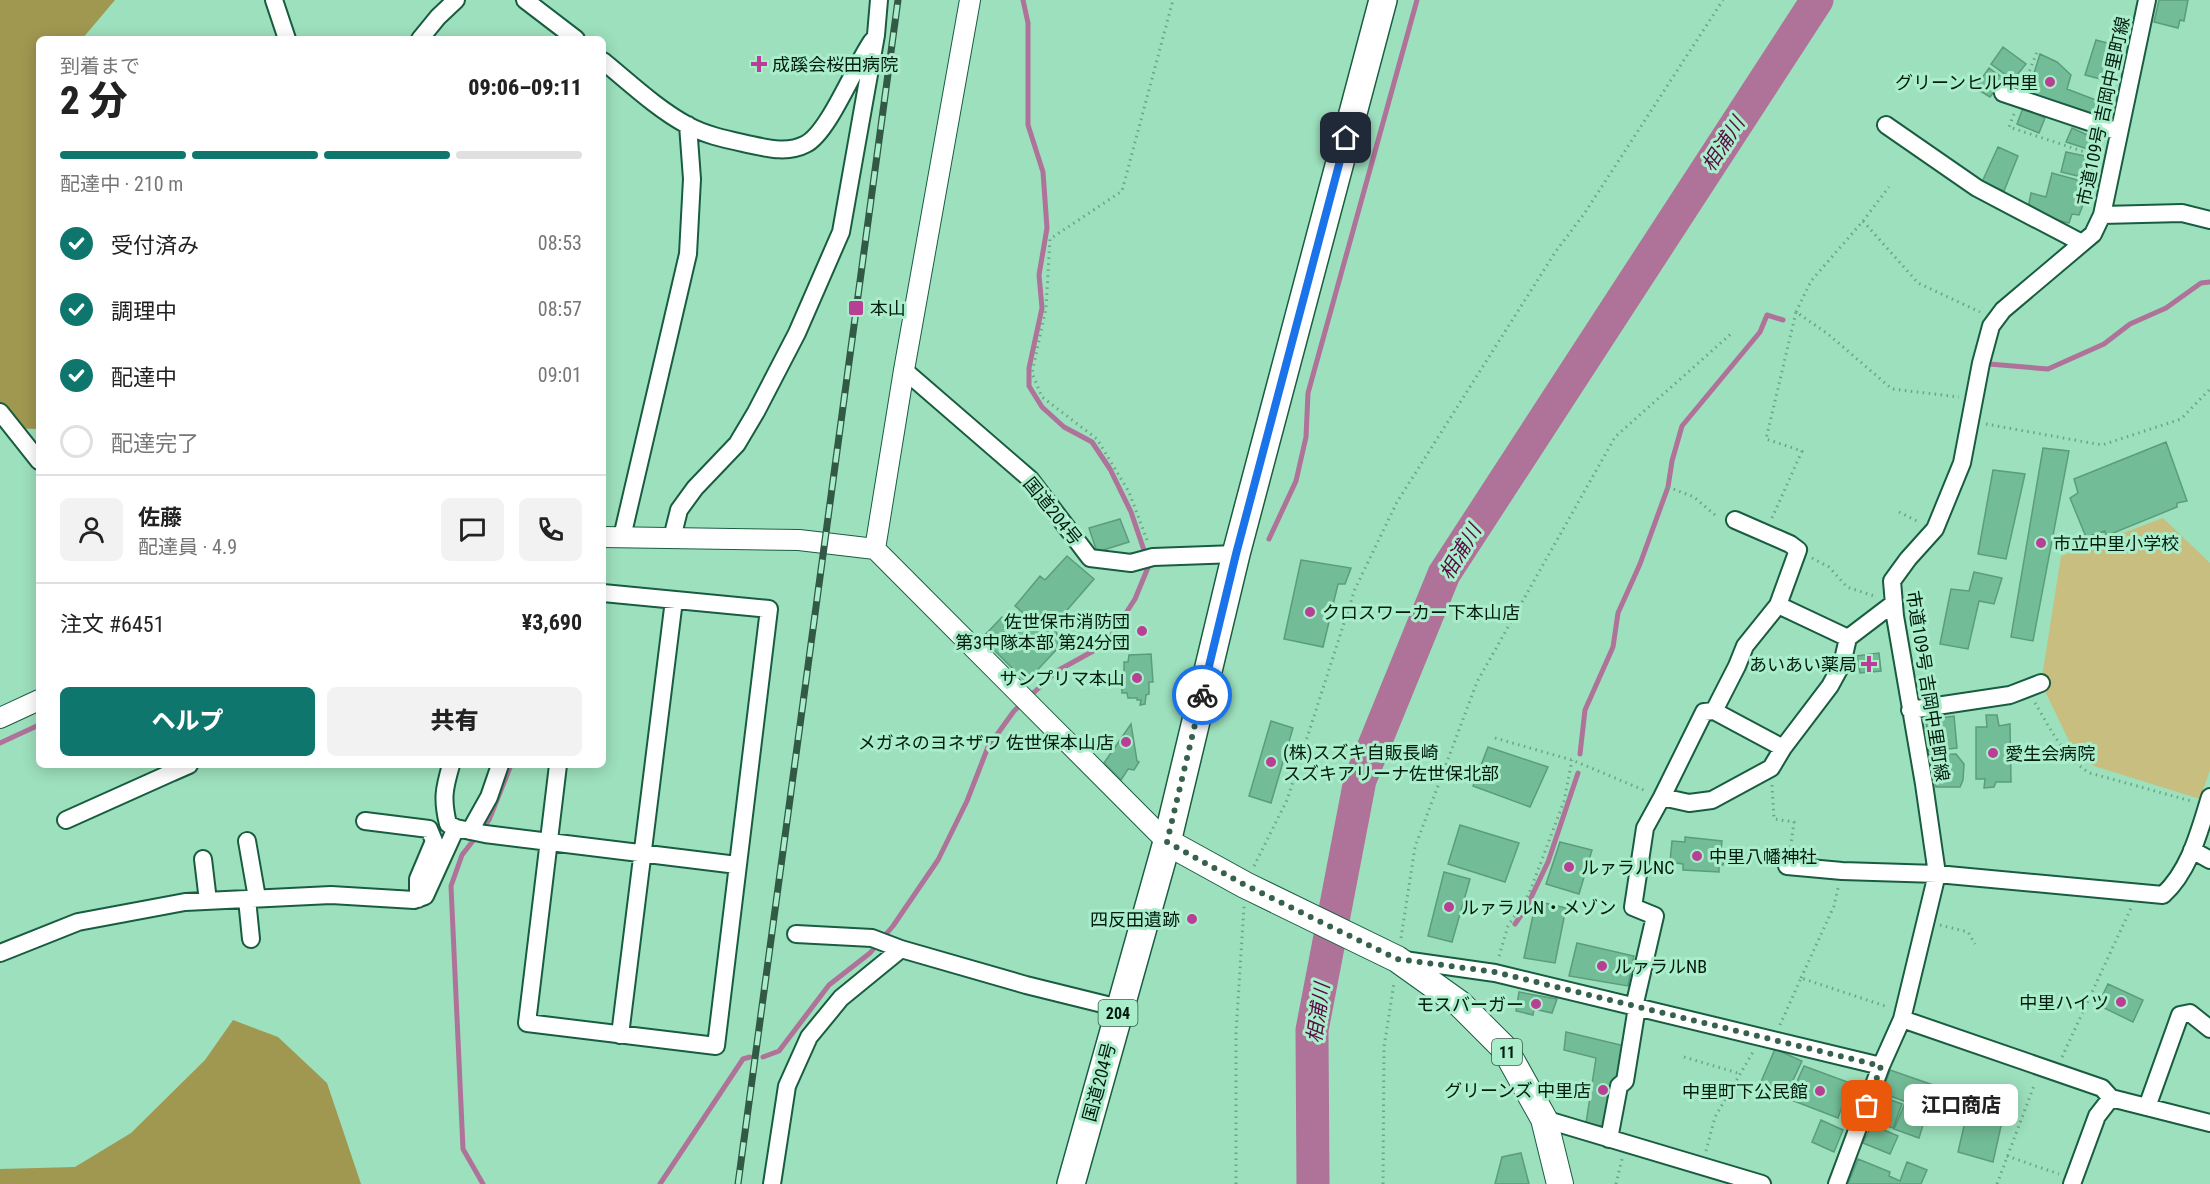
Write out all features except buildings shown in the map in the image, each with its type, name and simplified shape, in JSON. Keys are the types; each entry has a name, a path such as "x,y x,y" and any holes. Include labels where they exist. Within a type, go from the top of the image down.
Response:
{"highway":[{"name":"204","path":"1167,842 1236,554 1383,0"},
{"name":"国道204号","path":"1071,1184 1167,842"}],"main road":[{"name":"11","path":"1167,842 1245,885 1397,959 1460,1004 1506,1049 1544,1119 1560,1184"}],"street":[{"path":"274,0 286,36"},
{"path":"422,36 438,16 456,0"},
{"path":"525,0 572,36"},
{"path":"672,538 679,510 695,488 737,444 756,412 797,333 841,232 876,35 879,0"},
{"path":"874,549 970,0"},
{"name":"市道109号 吉岡中里町線","path":"1837,1184 1881,1066 1903,1016 1937,874 1910,710 1894,603 1893,581 1908,559 1935,529 1962,463 1973,398 1991,326 2003,310 2093,234 2102,214 2146,0"},
{"path":"606,63 651,100 688,125 717,137 780,151 806,144 823,128 861,56 876,35"},
{"path":"2011,96 2119,132"},
{"path":"688,125 692,179 688,254 612,537 799,540 874,549 1167,842"},
{"path":"1886,125 1977,188 2082,243"},
{"path":"2102,214 2182,213 2210,220"},
{"name":"国道204号","path":"904,370 1030,479 1090,558 1131,562 1153,557 1236,554"},
{"path":"0,412 36,457"},
{"path":"1714,711 1745,646 1778,605 1798,550 1790,544 1735,520"},
{"path":"558,768 527,1023 716,1046 769,609 606,593"},
{"path":"620,1035 674,600"},
{"path":"1662,797 1689,803 1712,800 1771,768 1783,748 1830,686 1842,664 1848,638 1894,603"},
{"path":"1778,605 1848,638"},
{"path":"1910,710 2010,695 2034,686"},
{"path":"0,718 36,701"},
{"path":"1609,1138 1619,1086 1625,1081 1635,1007 1655,916 1633,907 1645,828 1704,712 1714,711 1783,748"},
{"path":"450,768 443,790 447,824 471,831 737,866"},
{"path":"0,953 78,922 185,902 331,895 417,899 425,896 471,831 489,797 499,768"},
{"path":"66,820 171,769"},
{"path":"1787,866 1842,871 1937,874 2163,895 2175,884 2192,850 2208,802"},
{"path":"365,820 429,829 434,841 418,879 417,899"},
{"path":"247,841 253,899 251,939"},
{"path":"2192,850 2210,860"},
{"path":"202,859 208,901"},
{"path":"796,934 872,938 901,949 1026,985 1119,1008"},
{"path":"772,1184 787,1086 809,1037 841,998 901,949"},
{"path":"1397,959 1495,972 1881,1066"},
{"path":"2147,1107 2180,1016 2190,1012 2210,1029"},
{"path":"1903,1016 2102,1088 2111,1098 2210,1123"},
{"path":"2073,1181 2097,1116 2111,1098"},
{"path":"1544,1119 1762,1184"}],"path":[{"path":"1153,557 1129,492 1097,439 1042,397 1032,374 1046,308 1050,239 1122,191 1173,0"},
{"path":"1236,1184 1236,1033 1245,885 1287,800 1354,589 1397,502 1556,252 1584,214 1723,0"},
{"path":"2011,96 2037,52"},
{"path":"2008,127 2113,161"},
{"path":"1765,533 1802,451 1766,439 1796,312 1811,281 1890,187"},
{"path":"1863,221 1917,283 1996,320"},
{"path":"1796,312 1828,334 1892,389 1973,398"},
{"path":"1383,1184 1384,1047 1415,847 1477,681 1615,437 1732,333"},
{"path":"1969,421 2102,445 2181,419 2210,389"},
{"path":"1668,487 1695,497 1715,514 1735,520"},
{"path":"1899,512 1935,529"},
{"path":"1798,550 1829,567 1847,586 1894,603"},
{"path":"2034,686 2066,752 2081,768 2090,773 2208,802"},
{"path":"1495,738 1572,760 1620,782 1662,797"},
{"path":"1495,972 1508,926 1529,894 1564,801 1572,760"},
{"path":"1771,768 1774,819 1794,822 1787,866"},
{"path":"1702,1166 1715,1117 1740,1074 1767,1039 1801,978 1834,906 1842,871"},
{"path":"1997,1184 2007,1156 2048,1070 2138,893"},
{"path":"1927,922 1968,932 1975,944"},
{"path":"1801,978 1903,1016"},
{"path":"1684,1057 1740,1074"},
{"path":"1616,1184 1625,1143"},
{"path":"2007,1156 2073,1181"}],"shaded area":[{"path":"0,0 115,0 85,36 36,36 36,429 0,428"},
{"path":"2163,518 2210,563 2210,770 2200,799 2094,766 2072,747 2041,683 2061,556"},
{"path":"233,1020 278,1037 327,1083 361,1184 0,1184 0,1169 75,1167 131,1133 205,1060"}],"waterway":[{"path":"763,1057 779,1051 829,985 870,953 893,926 938,860 967,801 988,747 1014,711 1057,671 1106,644 1135,599 1149,565 1131,512 1110,469 1092,442 1064,427 1042,407 1029,386 1029,368 1042,308 1039,275 1047,228 1043,172 1028,125 1028,23 1023,0"},
{"path":"1269,539 1296,481 1306,437 1308,393 1417,0"},
{"name":"相浦川","path":"1313,1184 1312,1030 1360,780 1444,574 1817,0"},
{"path":"1989,364 2048,369 2104,344 2130,324 2166,308 2201,283 2210,282"},
{"path":"1580,754 1585,710 1613,647 1618,613 1640,564 1668,487 1672,461 1682,426 1760,332 1767,315 1783,320"},
{"path":"0,743 36,726"},
{"path":"483,1184 463,1149 451,886 462,855 489,820 510,768"},
{"path":"1515,924 1526,908 1548,862 1578,773"},
{"path":"660,1184 743,1059 750,1057"}],"railway":[{"path":"738,1184 898,0"}],"way so far":[{"path":"1202,695 1167,842 1245,885 1397,959 1495,972 1881,1066 1867,1106"}],"place":[{"name":"成蹊会桜田病院","path":"759,64"},
{"name":"グリーンヒル中里","path":"2050,82"},
{"name":"本山","path":"856,308"},
{"name":"市立中里小学校","path":"2041,543"},
{"name":"クロスワーカー下本山店","path":"1310,612"},
{"name":"佐世保市消防団 第3中隊本部 第24分団","path":"1142,631"},
{"name":"あいあい薬局","path":"1869,664"},
{"name":"サンプリマ本山","path":"1137,678"},
{"name":"メガネのヨネザワ 佐世保本山店","path":"1126,742"},
{"name":"愛生会病院","path":"1993,753"},
{"name":"(株)スズキ自販長崎 スズキアリーナ佐世保北部","path":"1271,762"},
{"name":"中里八幡神社","path":"1697,856"},
{"name":"ルァラルNC","path":"1569,867"},
{"name":"ルァラルN・メゾン","path":"1449,907"},
{"name":"四反田遺跡","path":"1192,919"},
{"name":"ルァラルNB","path":"1602,966"},
{"name":"中里ハイツ","path":"2121,1002"},
{"name":"モスバーガー","path":"1536,1004"},
{"name":"グリーンズ 中里店","path":"1603,1090"},
{"name":"中里町下公民館","path":"1820,1091"},
{"name":"江口商店","path":"1867,1106"}],"route":[{"path":"1202,695 1236,554 1346,138"}]}
